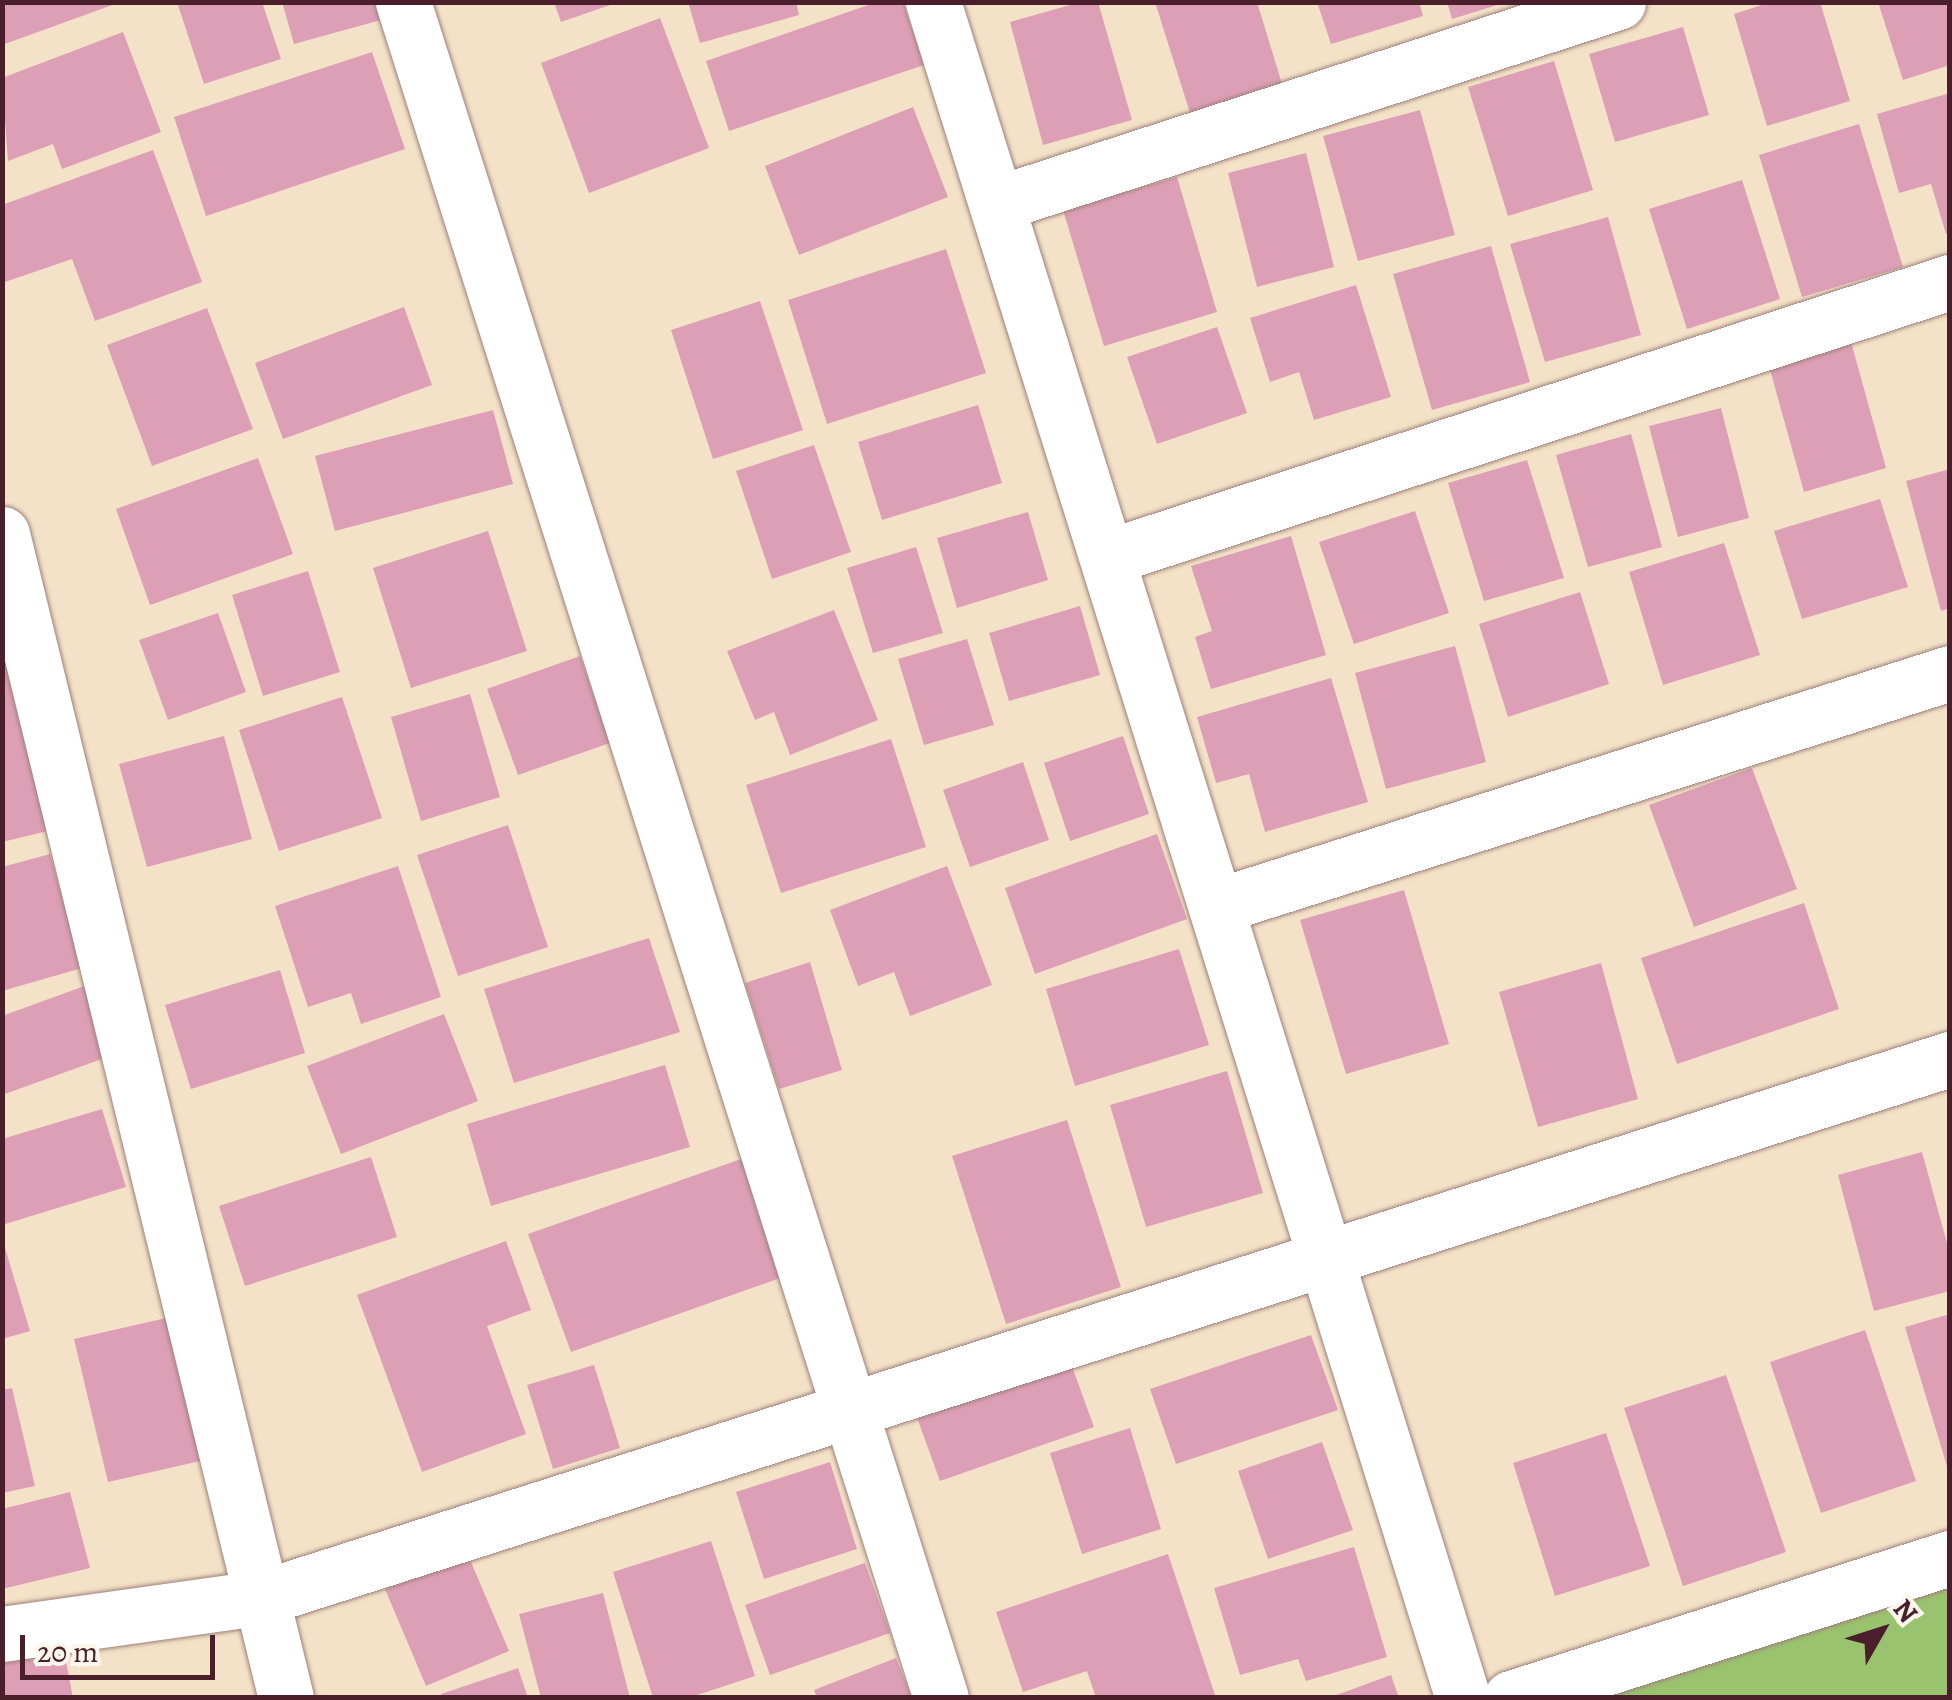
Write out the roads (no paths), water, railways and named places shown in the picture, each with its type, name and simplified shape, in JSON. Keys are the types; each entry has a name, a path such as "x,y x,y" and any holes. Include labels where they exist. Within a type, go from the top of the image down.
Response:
{"street":[{"path":"402,2 940,1698"},
{"path":"933,2 999,202 1463,1698"},
{"path":"999,202 1618,2"},
{"path":"1108,558 1950,282"},
{"path":"2,534 14,616 264,1597 286,1698"},
{"path":"1216,906 1950,673"},
{"path":"2,1634 264,1597 1950,1058"},
{"path":"1511,1698 1950,1558"}]}
